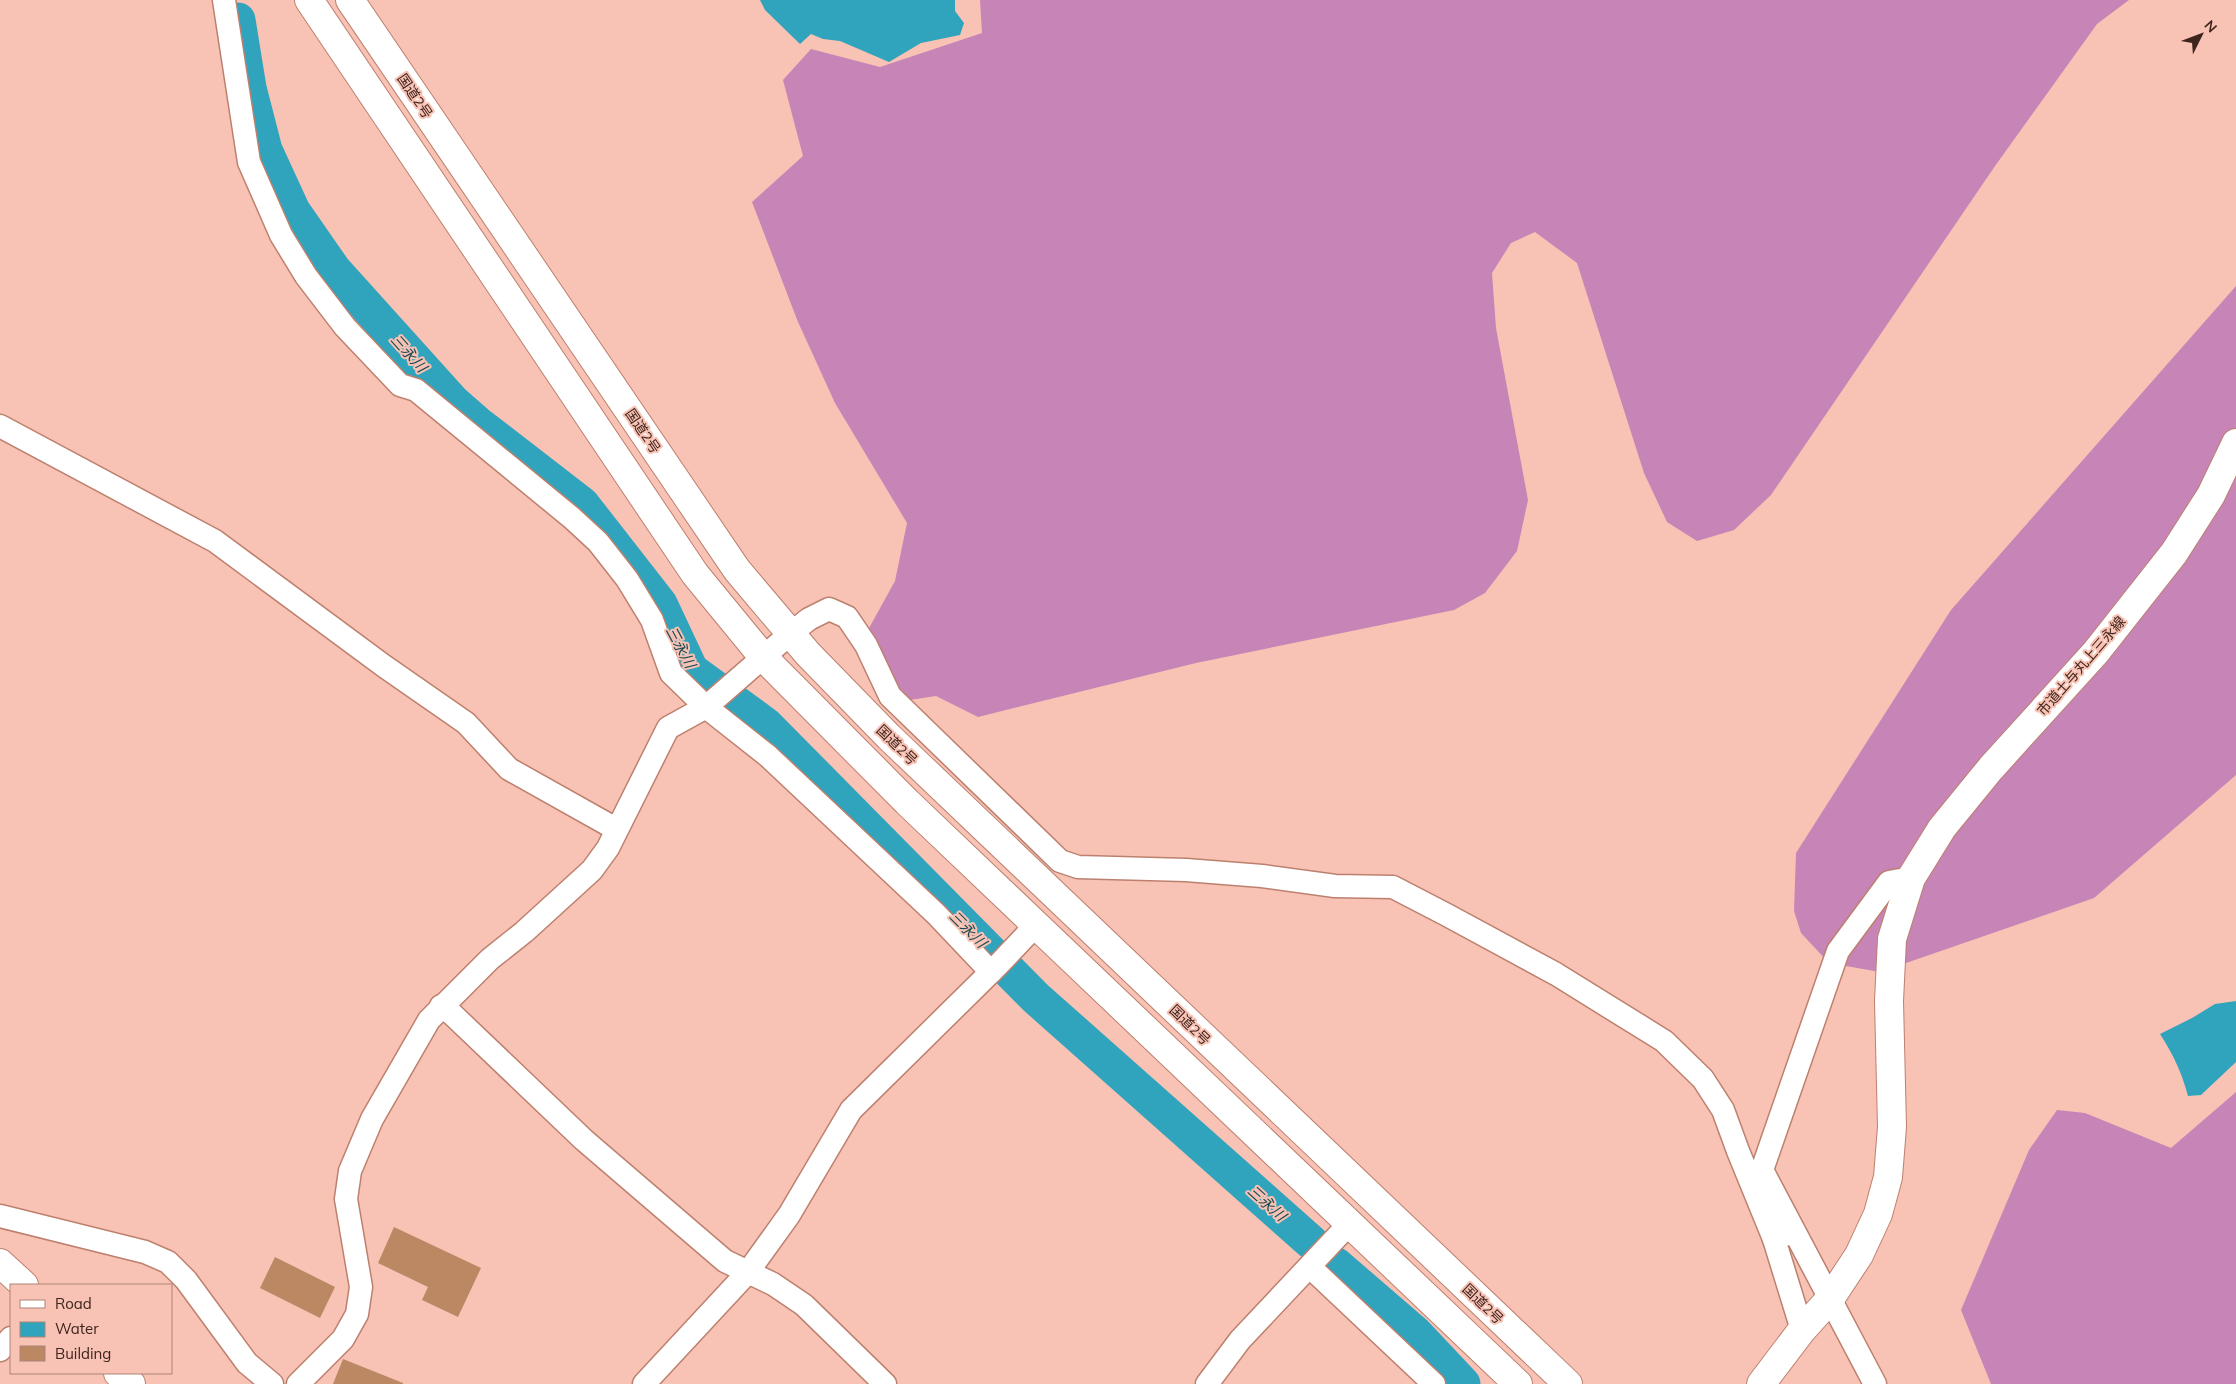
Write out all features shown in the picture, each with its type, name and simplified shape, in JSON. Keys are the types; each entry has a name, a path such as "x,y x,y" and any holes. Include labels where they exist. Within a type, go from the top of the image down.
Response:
{"main road":[{"path":"309,0 695,574 754,665 907,802 1027,934 1350,1223 1518,1384"},
{"name":"国道2号","path":"350,0 737,570 790,633 889,737 1568,1384"},
{"name":"市道土与丸上三永線","path":"1761,1384 1802,1330 1830,1300 1859,1255 1878,1214 1888,1177 1892,1127 1889,1002 1892,939 1911,878 1942,828 1991,768 2096,652 2174,553 2211,495 2236,443"},
{"path":"0,1263 23,1284"},
{"path":"119,1374 131,1384"}],"street":[{"path":"224,0 248,162 281,235 306,276 345,327 400,386 416,390 572,518 598,542 627,579 652,620 671,673 768,756 994,969"},
{"path":"0,426 215,540 384,666 466,723 509,769 616,829"},
{"path":"298,1384 343,1339 357,1314 361,1287 346,1199 350,1171 372,1119 429,1020 490,959 524,932 592,870 608,848 668,728 709,705 790,633 809,619 829,609 847,617 866,645 890,696 1060,862 1078,866 1262,876 1335,886 1393,887 1573,984 1664,1041 1703,1079 1723,1110 1784,1235 1830,1300 1875,1384"},
{"path":"1802,1330 1784,1235 1762,1170 1838,952 1889,882 1911,878"},
{"path":"644,1384 748,1272 789,1215 852,1110 1027,934"},
{"path":"441,1006 452,1014 584,1140 725,1261 773,1284 804,1305 885,1384"},
{"path":"0,1216 146,1252 168,1262 186,1280 247,1363 272,1384"},
{"path":"1207,1384 1240,1340 1310,1268 1350,1223"},
{"path":"1310,1268 1434,1384"},
{"path":"0,1350 10,1339"}],"shaded area":[{"path":"980,0 2129,0 2097,24 1995,166 1771,495 1734,530 1697,541 1667,522 1644,473 1577,263 1535,232 1511,243 1492,273 1496,328 1528,500 1517,551 1485,593 1454,610 1196,663 978,717 936,696 903,701 868,630 895,581 907,523 835,403 798,322 752,202 803,156 783,80 811,49 880,67 982,33"},
{"path":"2236,286 2236,775 2094,898 1880,972 1829,963 1801,933 1794,911 1796,853 1951,610"},
{"path":"2236,1092 2236,1384 1991,1384 1961,1310 2029,1150 2057,1110 2085,1113 2171,1148"}],"water":[{"path":"760,0 955,0 955,11 964,23 960,35 921,43 889,62 840,41 823,39 811,34 800,44 765,10"},
{"path":"2236,1001 2236,1062 2201,1095 2188,1096 2177,1064 2160,1034 2215,1004"}],"building":[{"path":"394,1227 481,1268 458,1317 422,1300 428,1287 378,1263"},
{"path":"275,1257 335,1287 320,1318 260,1288"},
{"path":"343,1359 403,1383 403,1384 333,1384"}],"waterway":[{"name":"三永川","path":"238,20 249,88 265,150 293,211 334,270 453,402 477,423 582,504 660,604 691,670 766,725 1036,998 1311,1242"},
{"name":"三永川","path":"1335,1264 1415,1333 1463,1384"}]}
